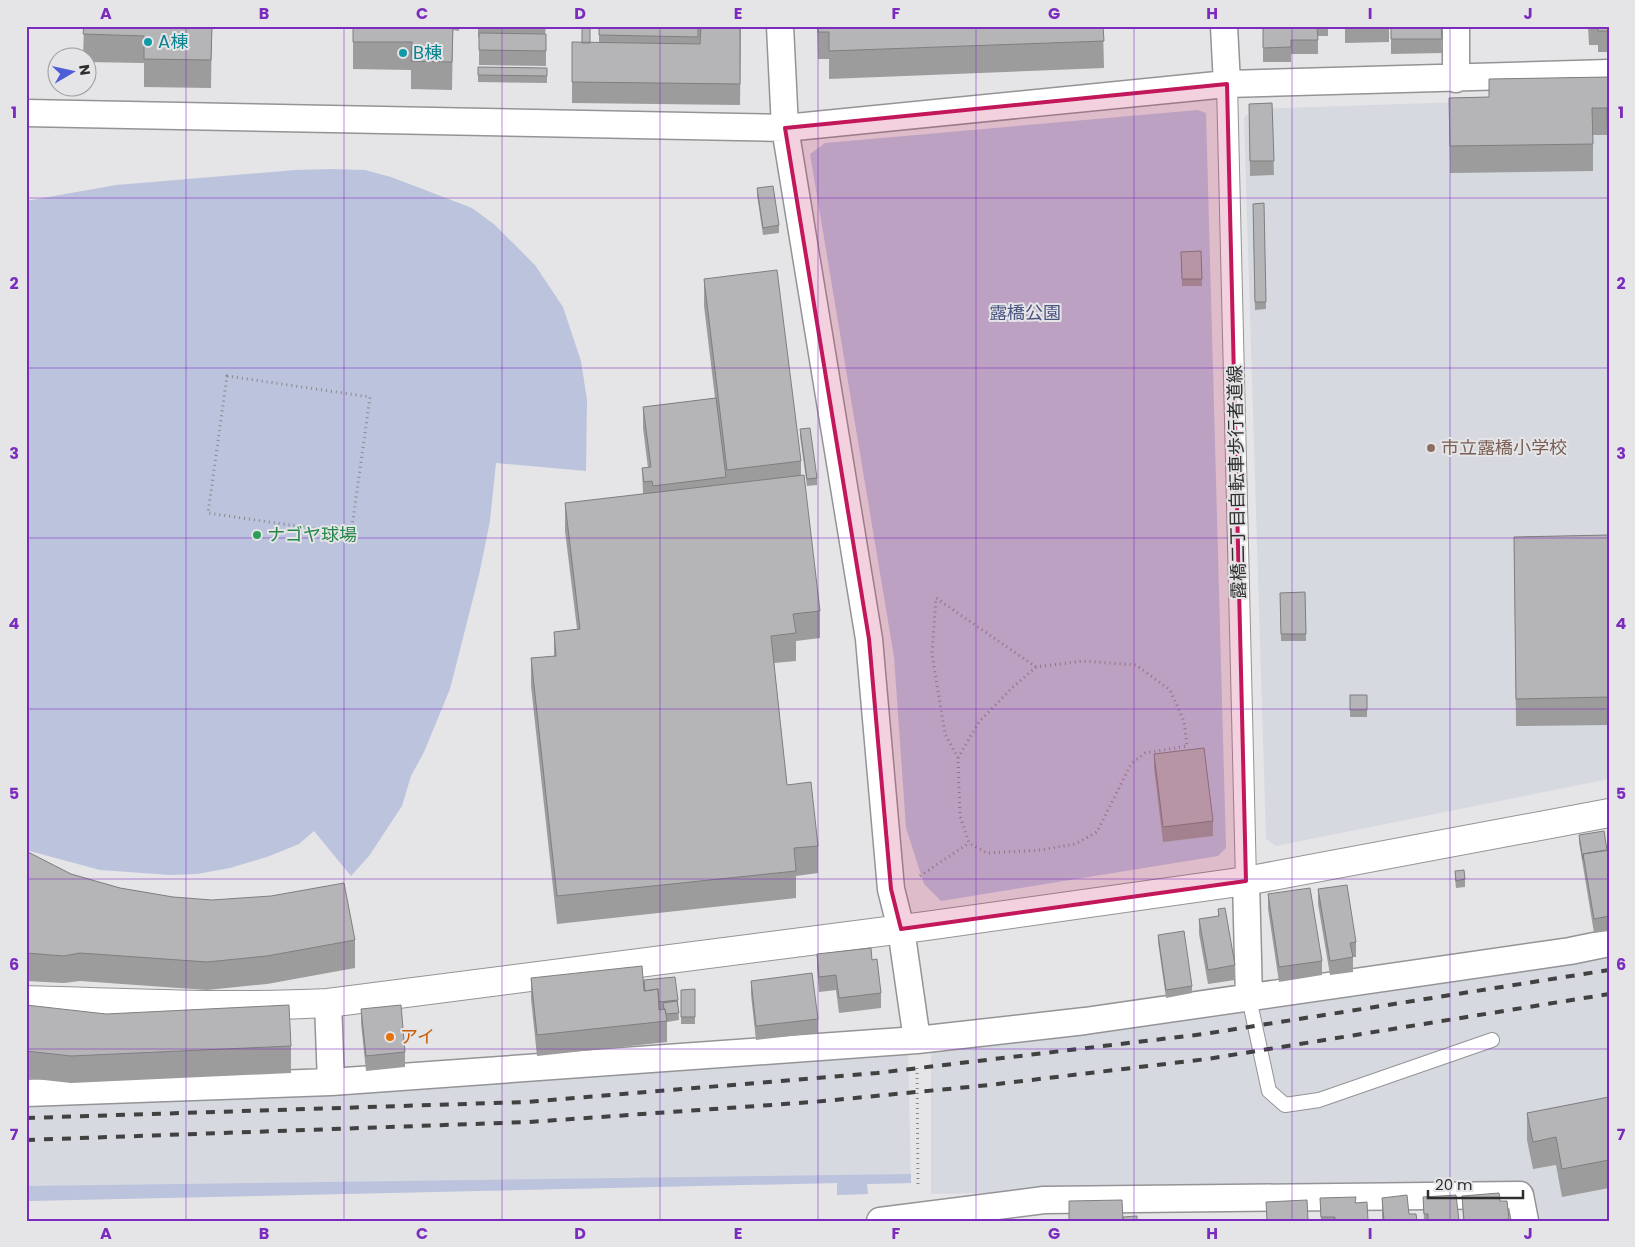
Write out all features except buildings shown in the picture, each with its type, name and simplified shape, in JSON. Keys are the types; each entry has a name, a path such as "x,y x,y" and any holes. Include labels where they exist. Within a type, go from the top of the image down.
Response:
{"street":[{"path":"780,26 785,128 869,639 891,889 901,929 917,1040"},
{"path":"1224,26 1227,84"},
{"path":"1456,26 1456,79"},
{"path":"26,114 785,128 1227,84 1456,79 1609,73"},
{"name":"露橋二丁目自転車歩行者道線","path":"1227,84 1246,881"},
{"path":"26,1000 276,1006 328,1003 901,929 1246,881 1609,813"},
{"path":"1246,881 1249,998"},
{"path":"26,1092 331,1082 917,1040 1085,1021 1570,951 1609,943"},
{"path":"328,1003 331,1082"},
{"path":"880,1221 1044,1211 1520,1195 1525,1221"}],"lane":[{"path":"1249,998 1268,1091 1284,1105 1319,1100 1492,1040"}],"path":[{"path":"227,376 370,396 351,534 208,513 227,376"},
{"path":"958,758 979,722 1013,687 1036,667 1083,661 1136,665 1170,690 1184,721 1187,746 1146,752 1131,764 1097,832 1075,844 1041,850 988,853 969,843 960,816 958,758 945,734 932,654 936,598 1036,667"},
{"path":"891,889 917,878 969,843"},
{"path":"917,1040 918,1192"}],"highlighted area":[{"path":"1227,84 1246,881 901,929 891,889 869,639 785,128"}],"shaded area":[{"name":"市立露橋小学校","path":"1609,97 1609,779 1276,846 1266,839 1244,117 1255,109"},
{"path":"1609,958 1609,1221 1537,1221 1532,1184 931,1194 931,1050 1223,1016"},
{"path":"908,1051 911,1183 867,1184 868,1194 837,1195 837,1183 26,1201 26,1104"}],"green space":[{"name":"露橋公園","path":"1198,110 1206,113 1226,848 1218,856 941,901 924,884 906,828 894,657 810,154 825,143"},
{"name":"ナゴヤ球場","path":"295,170 365,170 391,177 472,208 495,225 535,265 563,307 581,361 587,400 586,471 496,463 490,521 479,575 450,689 424,752 411,776 402,806 369,856 351,876 314,831 299,844 267,857 230,868 197,874 170,875 100,870 26,850 26,201 116,185"},
{"path":"911,1174 911,1183 867,1184 868,1194 837,1195 837,1183 26,1201 26,1186"}],"railway":[{"path":"26,1118 526,1102 877,1073 1204,1034 1609,970"},
{"path":"26,1140 529,1122 813,1102 989,1085 1207,1059 1609,994"}],"place":[{"name":"A棟","path":"148,42"},
{"name":"B棟","path":"403,53"},
{"name":"市立露橋小学校","path":"1431,448"},
{"name":"ナゴヤ球場","path":"257,535"},
{"name":"アイ","path":"390,1037"}]}
